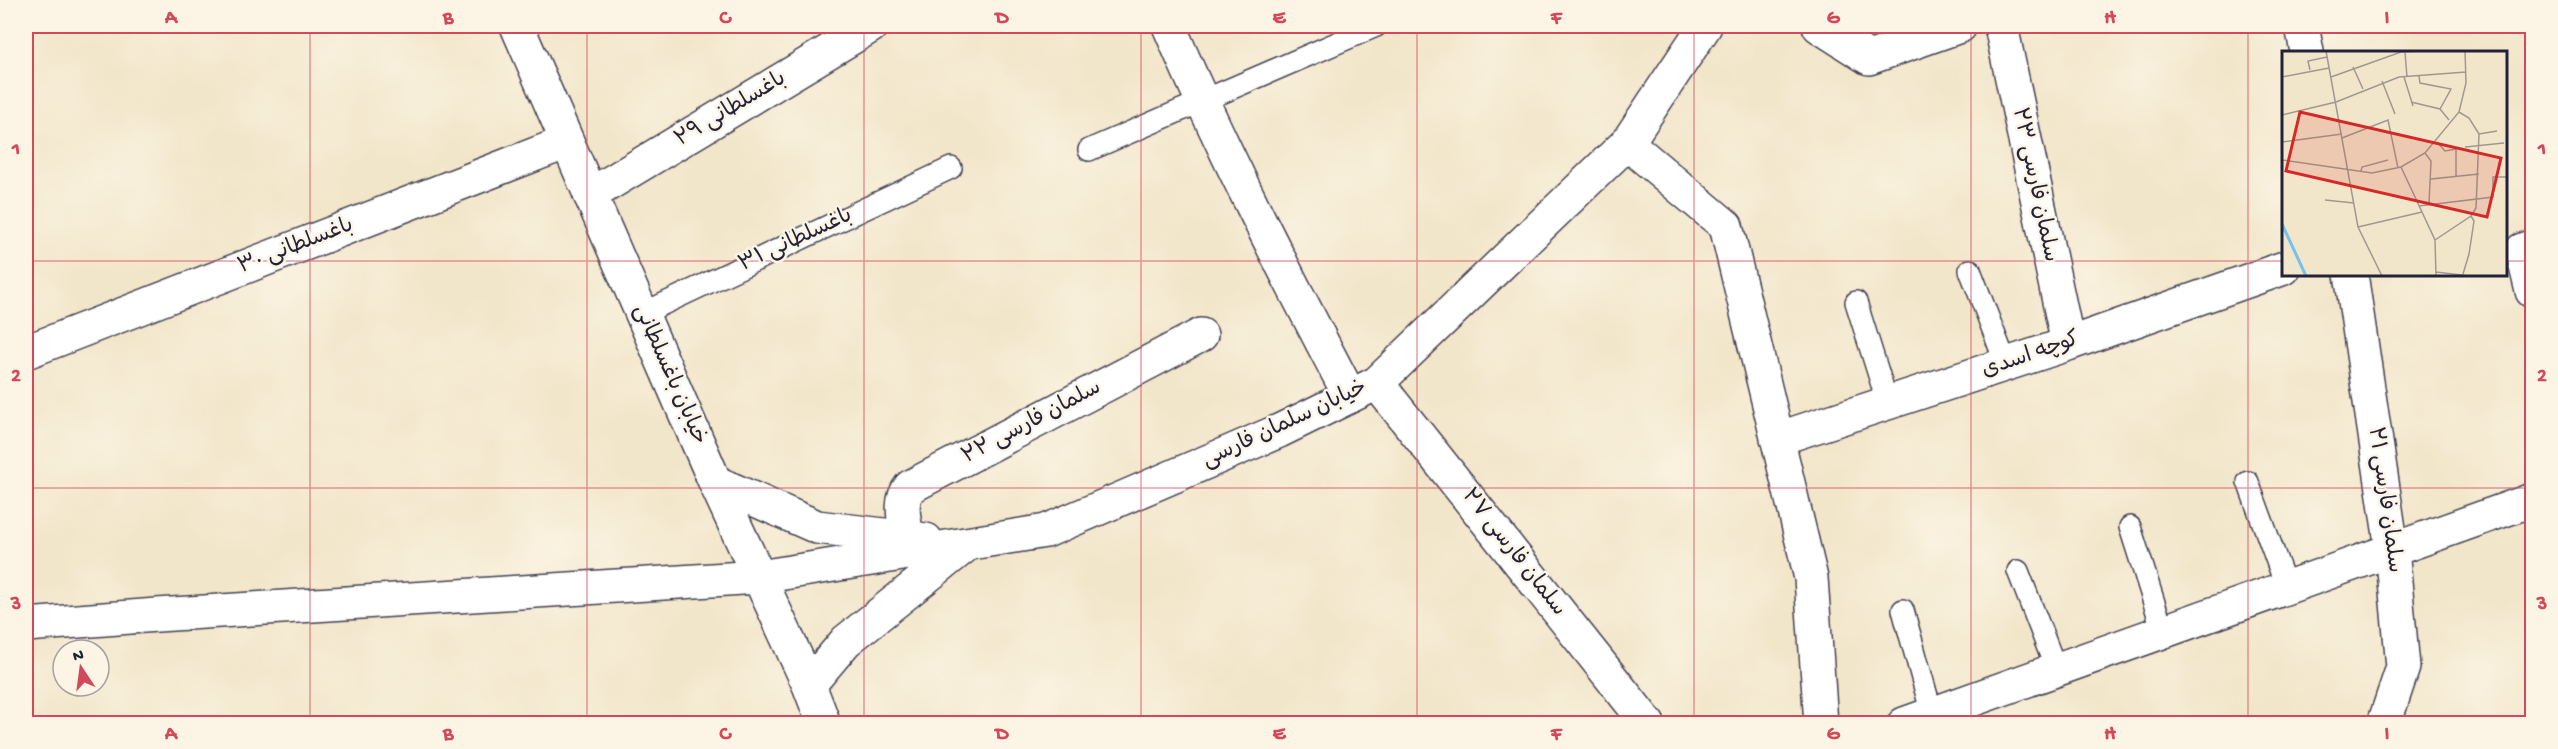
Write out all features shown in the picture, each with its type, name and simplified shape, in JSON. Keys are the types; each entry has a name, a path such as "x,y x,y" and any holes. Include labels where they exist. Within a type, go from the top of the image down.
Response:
{"street":[{"name":"خیابان باغسلطانی","path":"517,26 715,482 809,685 824,723"},
{"name":"باغسلطانی ۲۹","path":"590,195 871,26"},
{"name":"سلمان فارسی ۲۷","path":"1169,26 1201,101 1295,291 1364,389 1648,723"},
{"name":"خیابان سلمان فارسی","path":"26,625 759,577 1046,531 1279,431 1364,389 1627,143 1705,26"},
{"path":"1820,26 1869,58 1960,26"},
{"name":"سلمان فارسی ۲۳","path":"2001,26 2068,344"},
{"path":"2302,26 2307,51"},
{"name":"باغسلطانی ۳۰","path":"26,352 567,142"},
{"path":"1627,143 1726,226 1812,578 1821,723"},
{"path":"2532,247 2522,250 2532,291"},
{"name":"کوچه اسدی","path":"1777,439 2068,344 2282,268"},
{"name":"سلمان فارسی ۲۱","path":"2350,276 2392,549 2403,667 2384,723"},
{"name":"سلمان فارسی ۲۲","path":"908,538 903,504 905,493 910,487 1201,335"},
{"path":"715,482 817,527 966,545"},
{"path":"1918,719 2532,500"},
{"path":"809,685 846,641 966,545"}],"lane":[{"path":"1089,150 1376,26"},
{"name":"باغسلطانی ۳۱","path":"642,314 951,168"},
{"path":"1970,270 2006,364"},
{"path":"1856,302 1888,404"},
{"path":"2248,482 2286,586"},
{"path":"2130,526 2163,631"},
{"path":"2018,571 2056,669"},
{"path":"1903,610 1918,719"}]}
